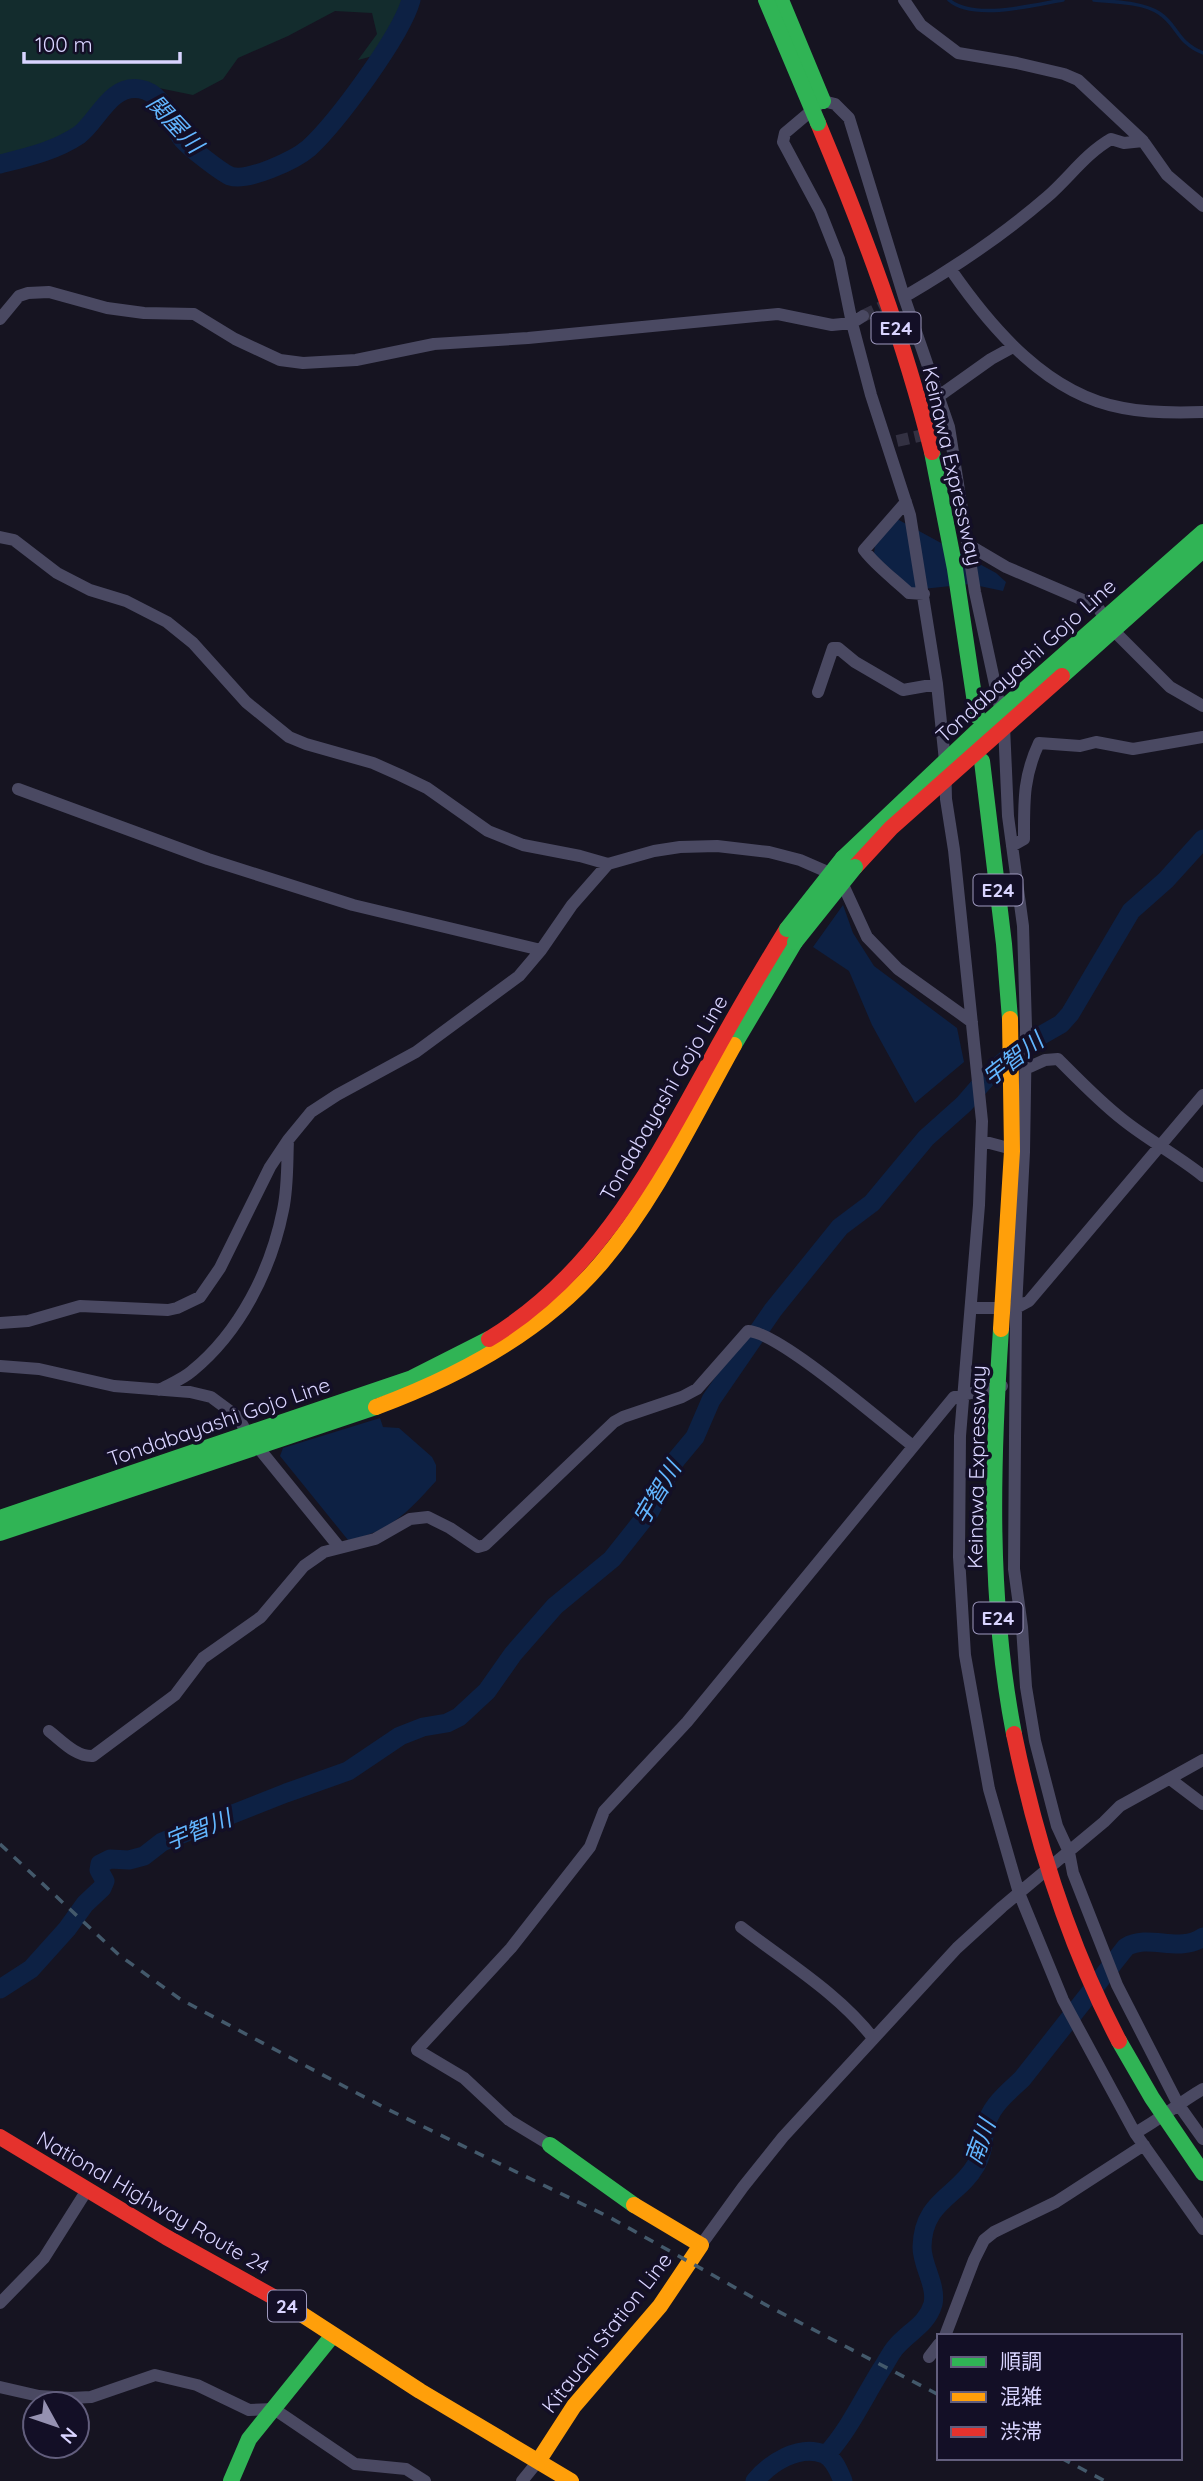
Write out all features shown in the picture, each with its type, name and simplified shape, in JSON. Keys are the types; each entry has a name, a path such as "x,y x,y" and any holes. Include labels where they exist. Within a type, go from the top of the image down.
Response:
{"main road":[{"name":"Keinawa Expressway","path":"766,0 846,187 900,340 925,424 951,540 967,592 976,716"},
{"path":"781,0 823,100"},
{"name":"Tondabayashi Gojo Line","path":"849,862 891,828 1004,726 1203,532"},
{"name":"Tondabayashi Gojo Line","path":"0,1533 253,1441 412,1378 447,1362 527,1314 591,1254 623,1214 650,1171 751,987 893,807 1001,709 1203,550"},
{"name":"Keinawa Expressway","path":"982,761 1004,944 1010,1019 1011,1169 994,1471 994,1550 999,1630 1008,1702 1021,1771 1038,1837 1057,1898 1081,1959 1108,2019 1138,2073 1203,2172"},
{"name":"Tondabayashi Gojo Line","path":"0,1518 253,1441"},
{"name":"National Highway Route 24","path":"0,2137 184,2248 285,2304 420,2391 570,2481"},
{"name":"Kitauchi Station Line","path":"539,2460 574,2406 638,2334 701,2245 628,2203 550,2144"},
{"path":"231,2481 249,2439 333,2335"}],"street":[{"path":"904,0 921,25 958,53 1017,63 1078,80 1143,141 1167,175 1203,206"},
{"path":"1203,2140 1178,2104 1117,1985 1057,1826 1035,1741 1026,1687 1014,1569 1016,1308 1027,1027 1023,926 1008,816 1004,726 967,592 967,544 939,396 904,297 849,118 835,104 823,100 785,133 783,142 833,241 893,444 908,508 937,684 977,1067 982,1141 959,1489 962,1622 989,1789 1019,1893 1063,2000 1135,2133 1203,2229"},
{"path":"904,297 951,270 1047,197 1094,149 1111,139 1124,143 1143,141"},
{"path":"951,270 976,307 1013,346 1069,388 1099,402 1122,408 1170,414 1203,412"},
{"path":"0,319 19,296 49,292 107,308 144,313 194,314 235,339 280,360 303,363 356,360 435,344 528,338 778,314 832,325 857,319"},
{"path":"939,396 1013,346"},
{"path":"908,508 864,550 872,561 909,593 924,594"},
{"path":"0,537 14,540 57,573 167,621 193,643 246,702 289,737 373,763 400,775 426,788 488,831 523,845 608,864 667,849 718,846 769,852 800,860 823,870 844,887 867,937 898,969 972,1021"},
{"path":"967,544 1006,566 1097,607 1109,624 1170,687 1203,706"},
{"path":"818,692 833,648 838,648 855,662 903,690 937,684"},
{"path":"1012,846 1024,839 1024,801 1028,767 1039,743 1080,746 1096,742 1133,749 1203,737"},
{"path":"18,789 208,859 340,901 413,921 541,950"},
{"path":"0,1323 28,1321 80,1306 168,1310 200,1297 220,1268 270,1167 311,1112 428,1044 519,976 572,905 608,864"},
{"path":"1025,1069 1045,1060 1058,1059 1123,1120 1158,1146 1180,1157 1203,1176"},
{"path":"971,1308 1016,1308 1029,1301 1203,1095"},
{"path":"159,1390 190,1373 209,1356 250,1301 264,1273 283,1211 288,1140"},
{"path":"982,1141 1024,1152"},
{"path":"49,1731 74,1751 93,1756 176,1695 203,1658 261,1617 304,1566 324,1552 374,1539 410,1520 428,1517 478,1547 485,1545 614,1422 697,1389 748,1331 765,1336 790,1351 913,1446"},
{"path":"0,1366 39,1369 114,1386 190,1392 211,1397 238,1417 253,1441 339,1547"},
{"path":"550,2144 509,2120 464,2077 417,2050 511,1948 590,1847 604,1811 687,1722 954,1397 1016,1384"},
{"path":"701,2245 783,2137 957,1948 1120,1806 1203,1760"},
{"path":"1170,1779 1203,1804"},
{"path":"741,1927 847,2008 873,2038"},
{"path":"1135,2133 1203,2090"},
{"path":"946,2334 974,2260 985,2240 994,2231 1056,2202 1144,2145"},
{"path":"0,2303 44,2258 88,2190"},
{"path":"929,2357 937,2347"},
{"path":"0,2387 39,2396 90,2397 155,2375 197,2385 249,2410 274,2409 355,2464 406,2469 425,2481"},
{"path":"522,2481 539,2460"}],"green space":[{"path":"0,0 403,0 373,56 358,60 377,34 372,13 335,11 238,58 223,79 193,95 124,84 107,95 70,134 56,141 0,157"}],"water":[{"path":"897,519 996,573 1006,582 1003,591 970,584 913,590 874,554 875,544"},
{"path":"843,905 853,933 874,966 957,1028 964,1062 915,1103 872,1025 849,971 813,947"},
{"path":"380,1418 383,1427 399,1428 432,1457 436,1465 436,1481 387,1526 348,1540 280,1456 283,1448"}],"waterway":[{"name":"関屋川","path":"0,164 41,153 70,141 86,129 105,105 120,92 140,89 155,96 161,103 187,144 226,174 248,176 271,169 309,148 321,136 382,56 411,0"},
{"path":"949,0 973,10 988,11 1063,0"},
{"path":"1094,0 1128,3 1152,9 1165,18 1187,44 1203,53"},
{"name":"宇智川","path":"0,1989 31,1969 67,1929 85,1904 102,1888 105,1881 99,1870 100,1864 110,1859 129,1860 144,1856 162,1842 348,1771 400,1736 459,1717 487,1691 513,1654 555,1606 612,1559 650,1511 675,1461 695,1437 711,1400 773,1310 840,1227 872,1203 926,1138 964,1104 991,1073 1019,1048 1061,1024 1070,1014 1131,911 1166,880 1203,839"},
{"name":"南川","path":"826,2455 849,2425 893,2350 922,2323 930,2311 934,2297 923,2254 924,2231 935,2209 969,2176 976,2165 987,2121 994,2107 1022,2079 1126,1947 1144,1942 1184,1944 1203,1937"},
{"path":"755,2481 777,2462 805,2451 828,2456 843,2481"}],"tunnel":[{"path":"863,316 894,301"},
{"path":"897,441 941,431"}],"railway":[{"path":"0,1844 119,1955 180,1999 385,2108 609,2217 768,2306 937,2394"},
{"path":"1065,2460 1105,2481"}],"traffic: fast":[{"path":"766,0 818,123"},
{"path":"781,0 823,101"},
{"path":"932,452 955,569 977,716"},
{"path":"843,858 975,733 1203,532"},
{"path":"1062,676 1203,550"},
{"path":"982,761 1004,944 1010,1019"},
{"path":"787,929 843,858"},
{"path":"795,942 855,867"},
{"path":"734,1045 795,942"},
{"path":"1001,1329 994,1532 1000,1633 1014,1734"},
{"path":"0,1518 412,1378 489,1339"},
{"path":"0,1533 376,1407"},
{"path":"1119,2041 1152,2098 1203,2173"},
{"path":"550,2145 634,2205"},
{"path":"231,2481 249,2439 333,2335"}],"traffic: slow":[{"path":"1001,1329 1012,1151 1010,1019"},
{"path":"376,1407 438,1381 498,1349 554,1310 579,1287 602,1262 640,1211 673,1157 734,1045"},
{"path":"539,2460 574,2406 660,2306 701,2245 634,2205"},
{"path":"286,2304 420,2391 571,2481"}],"traffic: jam":[{"path":"818,123 881,285 909,368 932,452"},
{"path":"855,867 891,828 1062,676"},
{"path":"489,1339 559,1285 614,1221 661,1149 787,929"},
{"path":"1014,1734 1043,1853 1084,1967 1119,2041"},
{"path":"0,2137 166,2237 286,2304"}]}
